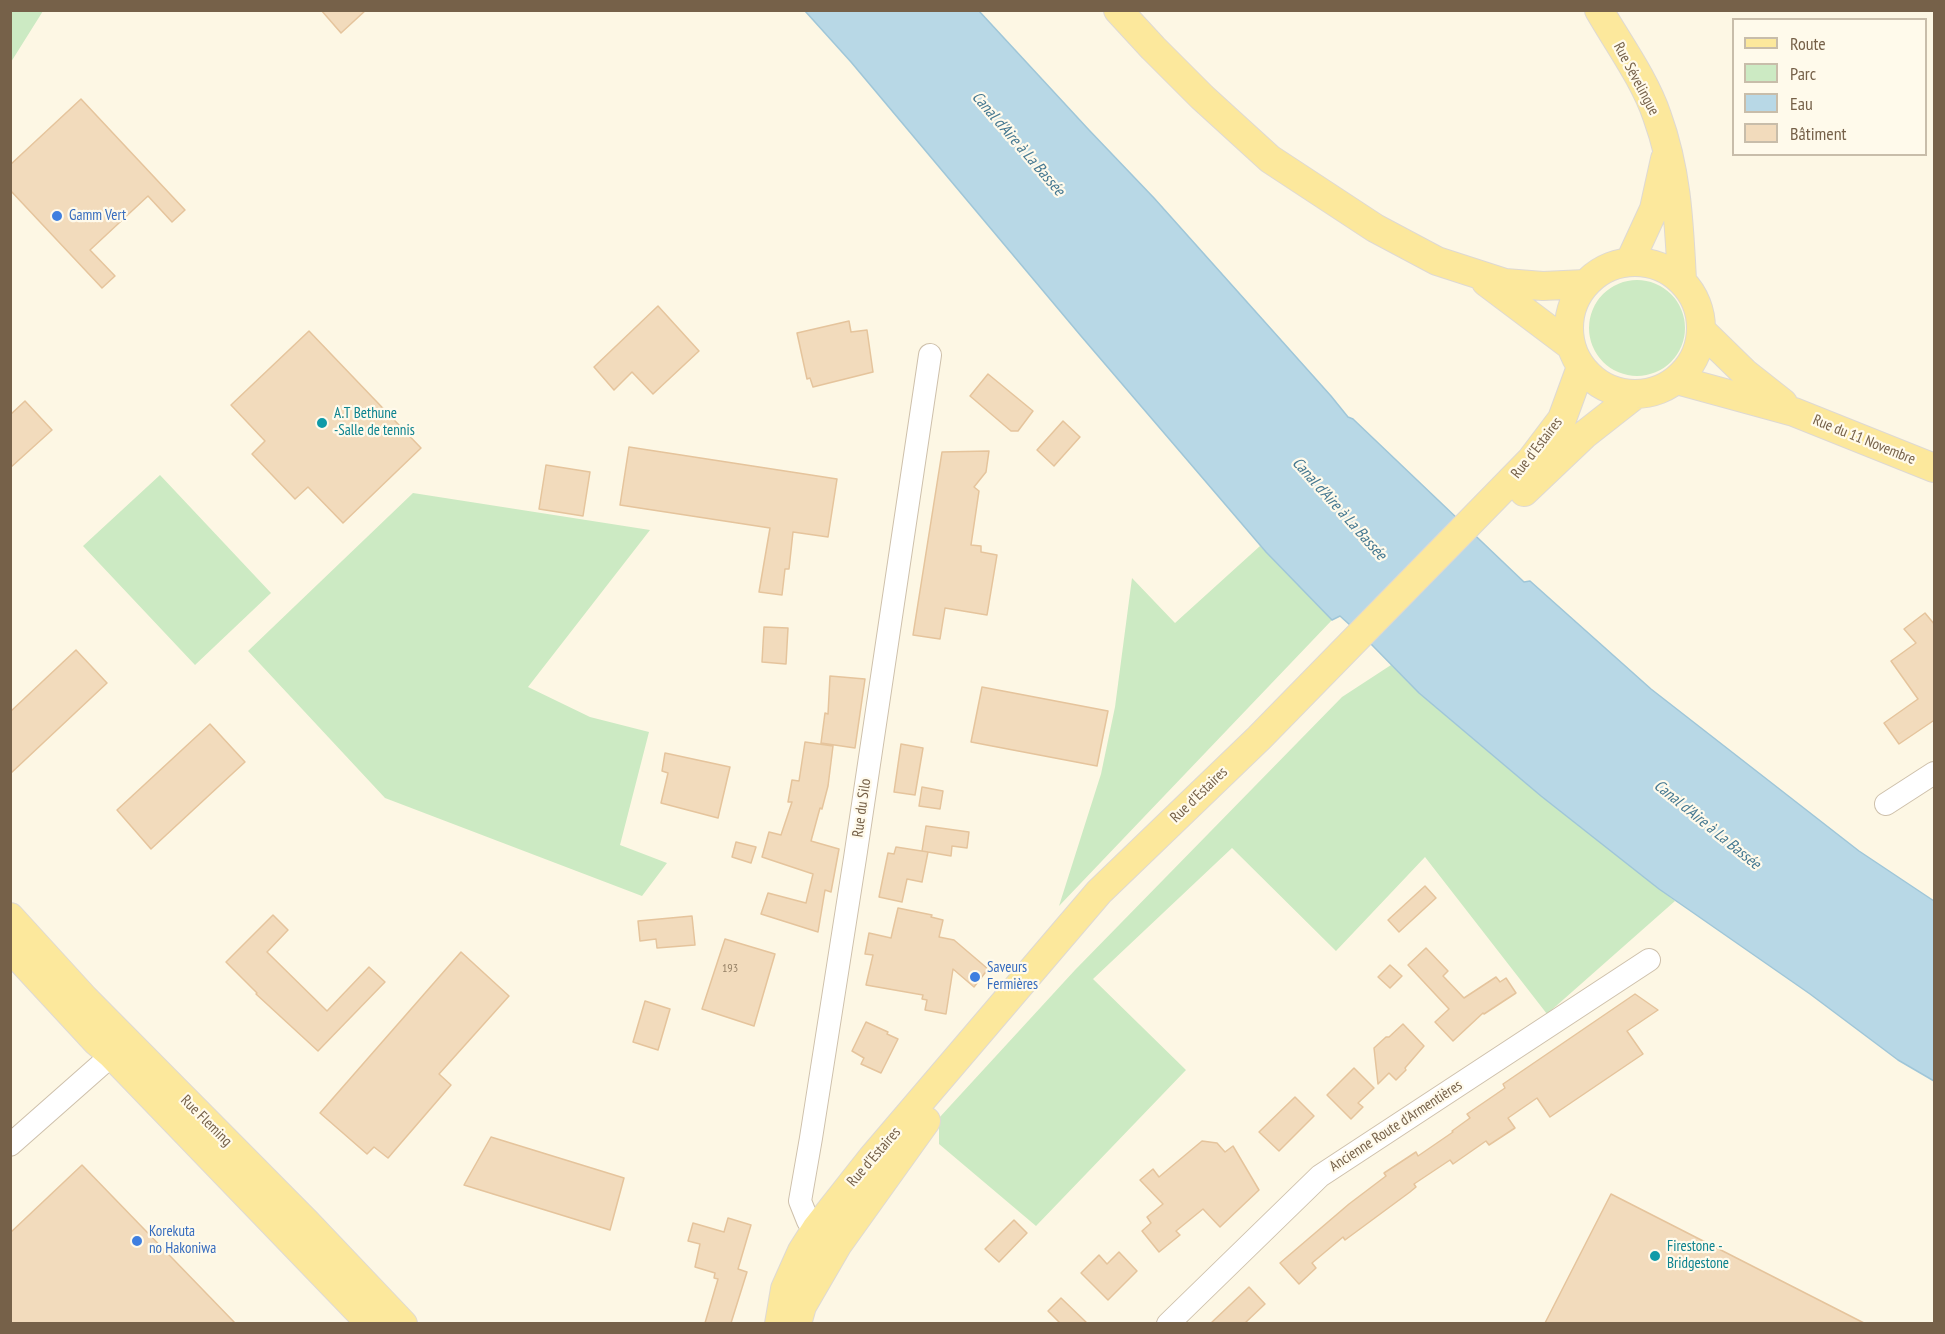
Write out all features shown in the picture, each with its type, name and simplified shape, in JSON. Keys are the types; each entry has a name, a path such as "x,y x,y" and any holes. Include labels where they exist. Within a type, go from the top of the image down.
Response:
{"main road":[{"path":"1118,10 1202,97 1270,159 1375,228 1437,261 1505,283 1543,286 1585,284"},
{"name":"Rue Sévelingue","path":"1599,10 1645,89 1657,115 1678,204 1682,280"},
{"name":"Rue Sévelingue","path":"1630,261 1653,209 1667,151"},
{"path":"1474,274 1506,296 1576,356 1592,379 1620,393 1635,395 1658,391 1677,380 1688,370 1695,358 1702,331 1700,312 1693,294 1682,280 1658,265 1630,261 1613,265 1598,273 1585,284 1576,298 1570,313 1569,329 1576,356"},
{"name":"Rue du 11 Novembre","path":"1702,331 1745,373 1794,412"},
{"name":"Rue d'Estaires","path":"1490,515 1562,419 1576,356"},
{"name":"Rue du 11 Novembre","path":"1677,380 1794,412 1935,468"},
{"name":"Rue d'Estaires","path":"1490,515 1541,476 1584,435 1635,395"},
{"path":"779,1323 785,1289 802,1251 827,1236 1110,907 1365,639 1490,515"},
{"name":"Rue Fleming","path":"10,917 84,998 403,1323"},
{"name":"Rue Fleming","path":"10,948 97,1042 370,1323"},
{"path":"799,1315 827,1236"}],"street":[{"name":"Rue du Silo","path":"827,1236 808,1221 800,1201 855,858 930,355"},
{"path":"1886,804 1935,773"},
{"name":"Ancienne Route d'Armentières","path":"1168,1323 1320,1176 1649,960"},
{"path":"10,1145 112,1055"}],"green space":[{"path":"10,11 43,11 11,62"},
{"path":"1628,280 1646,280 1664,288 1677,301 1685,319 1682,347 1664,368 1646,376 1628,376 1610,368 1597,355 1589,337 1589,319 1597,301 1610,288"},
{"path":"160,475 271,593 195,665 83,546"},
{"path":"413,493 650,530 528,687 590,717 649,732 620,845 667,863 642,896 385,798 248,651"},
{"path":"1260,546 1332,620 1059,906 1101,774 1115,707 1132,578 1175,623"},
{"path":"1391,665 1419,693 1541,796 1675,901 1547,1014 1425,857 1336,951 1232,848 1093,979 1186,1070 1036,1226 939,1144 939,1118 1075,970 1342,697"}],"water":[{"name":"Canal d'Aire à La Bassée","path":"805,11 979,11 1154,198 1348,417 1353,419 1524,582 1530,581 1651,689 1859,851 1934,901 1934,1081 1898,1060 1810,994 1659,889 1541,796 1419,693 1340,616 1332,620 1266,552 851,62"}],"building":[{"path":"321,10 366,10 341,33"},
{"path":"81,99 185,210 172,222 148,196 90,250 115,276 102,288 10,190 10,165"},
{"path":"658,306 699,351 653,394 632,372 614,390 594,367"},
{"path":"849,321 851,332 867,330 873,372 813,387 810,378 807,379 797,333"},
{"name":"A.T Bethune -Salle de tennis","path":"309,331 421,448 343,523 308,487 295,499 252,454 265,441 231,405"},
{"path":"988,374 1033,411 1018,431 1011,431 970,396"},
{"path":"25,401 52,430 10,468 10,415"},
{"path":"1063,421 1080,437 1054,466 1037,450"},
{"path":"629,447 837,479 828,537 793,532 789,569 785,569 782,595 759,592 770,528 620,505"},
{"path":"989,451 986,472 974,487 979,491 971,545 981,546 981,552 997,555 987,615 945,608 940,639 913,635 942,452"},
{"path":"546,465 590,472 583,516 539,509"},
{"path":"1925,613 1935,625 1935,723 1933,721 1899,744 1884,723 1918,699 1891,661 1916,643 1904,629"},
{"path":"764,627 788,628 786,664 762,662"},
{"path":"76,650 107,683 10,774 10,712"},
{"path":"830,676 865,679 855,748 821,743 825,713 828,714"},
{"path":"982,687 1108,711 1097,766 971,742"},
{"path":"210,724 245,762 151,849 117,810"},
{"path":"805,742 833,746 828,786 811,841 839,849 831,892 825,890 818,932 761,914 768,893 806,903 813,874 762,857 769,832 781,835 792,802 788,802 792,780 799,781"},
{"path":"901,744 923,748 915,795 894,792"},
{"path":"665,753 730,767 718,818 661,803 668,773 662,771"},
{"path":"922,787 943,791 940,809 919,806"},
{"path":"926,826 969,832 967,848 952,846 951,856 922,851"},
{"path":"736,842 756,847 751,863 732,857"},
{"path":"896,847 928,852 922,882 907,879 902,902 879,897 888,853 894,854"},
{"path":"1425,886 1436,898 1399,932 1388,920"},
{"path":"898,908 932,915 931,917 943,920 939,937 954,940 988,969 974,987 953,969 946,1014 925,1010 927,1000 922,999 923,995 866,985 873,955 865,954 869,933 891,938"},
{"path":"273,915 288,930 267,952 327,1011 369,967 385,982 318,1051 256,994 226,962"},
{"path":"692,916 695,945 657,948 656,939 640,941 638,921"},
{"path":"725,939 775,954 754,1026 702,1009"},
{"path":"1426,948 1448,971 1443,976 1464,998 1496,977 1500,982 1506,978 1516,993 1483,1013 1453,1041 1435,1022 1449,1009 1408,965"},
{"path":"461,952 509,996 439,1074 451,1085 388,1158 374,1147 367,1154 320,1113"},
{"path":"1390,965 1402,976 1390,988 1378,977"},
{"path":"1635,994 1658,1010 1627,1031 1643,1054 1550,1117 1537,1098 1508,1118 1515,1128 1489,1145 1486,1141 1453,1164 1450,1160 1414,1184 1416,1187 1410,1192 1345,1240 1343,1237 1312,1263 1316,1268 1299,1284 1280,1263 1349,1204 1386,1176 1384,1173 1416,1152 1418,1156 1453,1132 1470,1118 1467,1114 1505,1088 1503,1084"},
{"path":"645,1001 670,1009 658,1050 633,1042"},
{"path":"866,1022 898,1039 881,1073 861,1064 864,1058 852,1051"},
{"path":"1403,1024 1424,1046 1396,1080 1389,1073 1378,1084 1374,1048"},
{"path":"1354,1068 1374,1088 1358,1103 1363,1107 1351,1119 1327,1095"},
{"path":"1295,1097 1314,1116 1279,1151 1259,1132"},
{"path":"491,1137 624,1178 610,1230 464,1185"},
{"path":"1202,1141 1217,1143 1225,1152 1233,1146 1259,1190 1220,1227 1203,1209 1176,1231 1180,1235 1159,1252 1142,1231 1151,1223 1147,1217 1163,1204 1140,1180 1153,1169 1159,1177"},
{"path":"82,1165 235,1323 10,1323 10,1233"},
{"name":"Firestone - Bridgestone","path":"1611,1194 1864,1323 1545,1323"},
{"path":"728,1218 751,1225 738,1269 747,1272 731,1323 705,1323 718,1279 714,1278 715,1273 695,1267 700,1244 688,1241 693,1223 724,1232"},
{"path":"1014,1220 1027,1233 999,1262 985,1249"},
{"path":"1119,1252 1137,1271 1108,1300 1081,1273 1099,1255 1107,1264"},
{"path":"1249,1287 1265,1304 1245,1323 1211,1323"},
{"path":"1061,1298 1087,1323 1060,1323 1048,1311"}],"place":[{"name":"Gamm Vert","path":"57,216"},
{"name":"A.T Bethune -Salle de tennis","path":"322,423"},
{"name":"Saveurs Fermières","path":"975,977"},
{"name":"Korekuta no Hakoniwa","path":"137,1241"},
{"name":"Firestone - Bridgestone","path":"1655,1256"}]}
